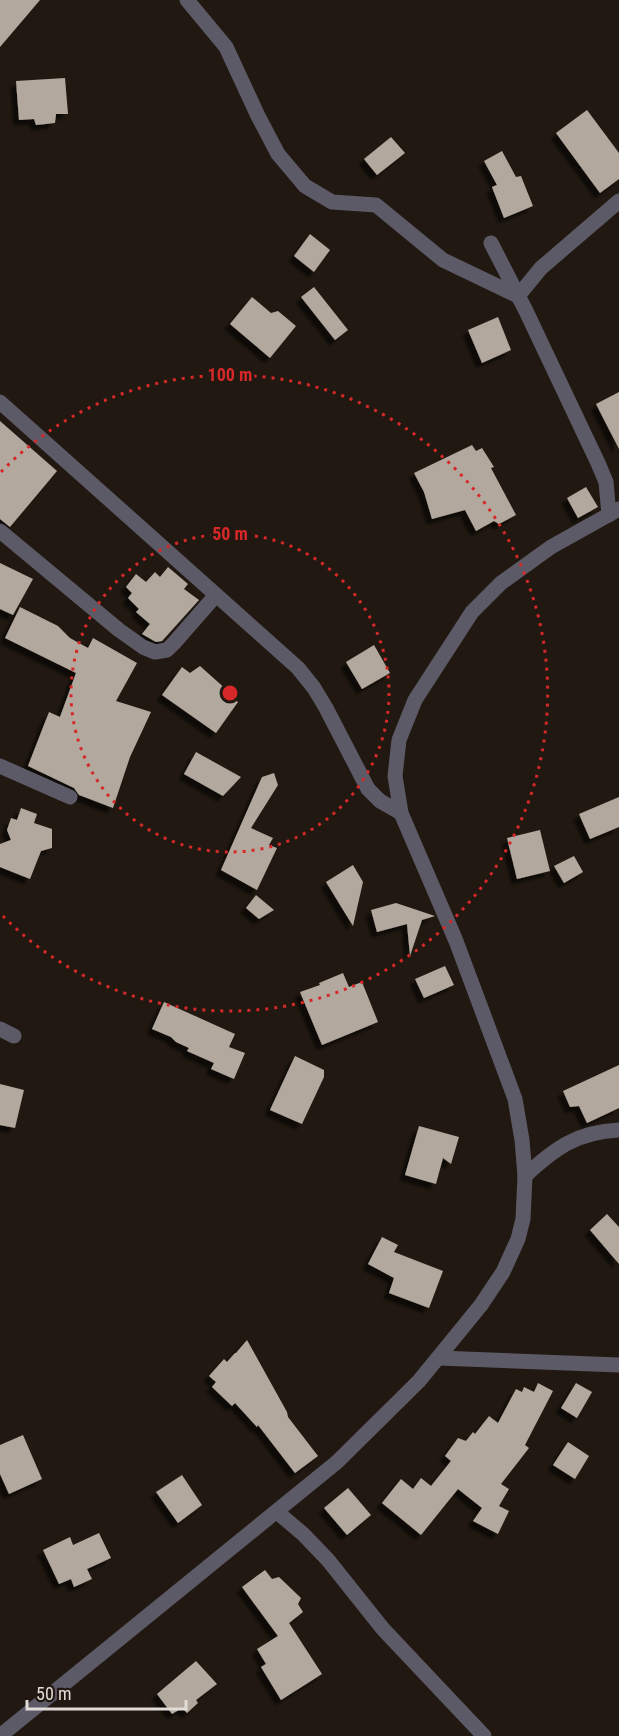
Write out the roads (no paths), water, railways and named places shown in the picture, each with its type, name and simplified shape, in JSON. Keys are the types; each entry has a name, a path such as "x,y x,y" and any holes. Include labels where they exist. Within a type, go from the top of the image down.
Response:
{"street":[{"path":"187,0 226,47 258,116 279,154 305,186 332,202 376,205 443,260 518,296"},
{"path":"518,296 541,268 619,201"},
{"path":"0,1736 336,1462 439,1358 481,1305 503,1272 518,1239 523,1219 525,1176 515,1099 456,941 402,813 395,776 399,740 415,700 472,612 501,583 551,547 614,512 598,463 491,243"},
{"path":"0,402 298,668 320,698 368,789 380,801 402,813"},
{"path":"0,531 119,630 143,647 155,652 167,650 216,595"},
{"path":"0,766 70,797"},
{"path":"525,1176 560,1146 574,1139 586,1134 619,1130"},
{"path":"439,1358 619,1365"},
{"path":"277,1512 328,1560 383,1629 484,1736"}]}
